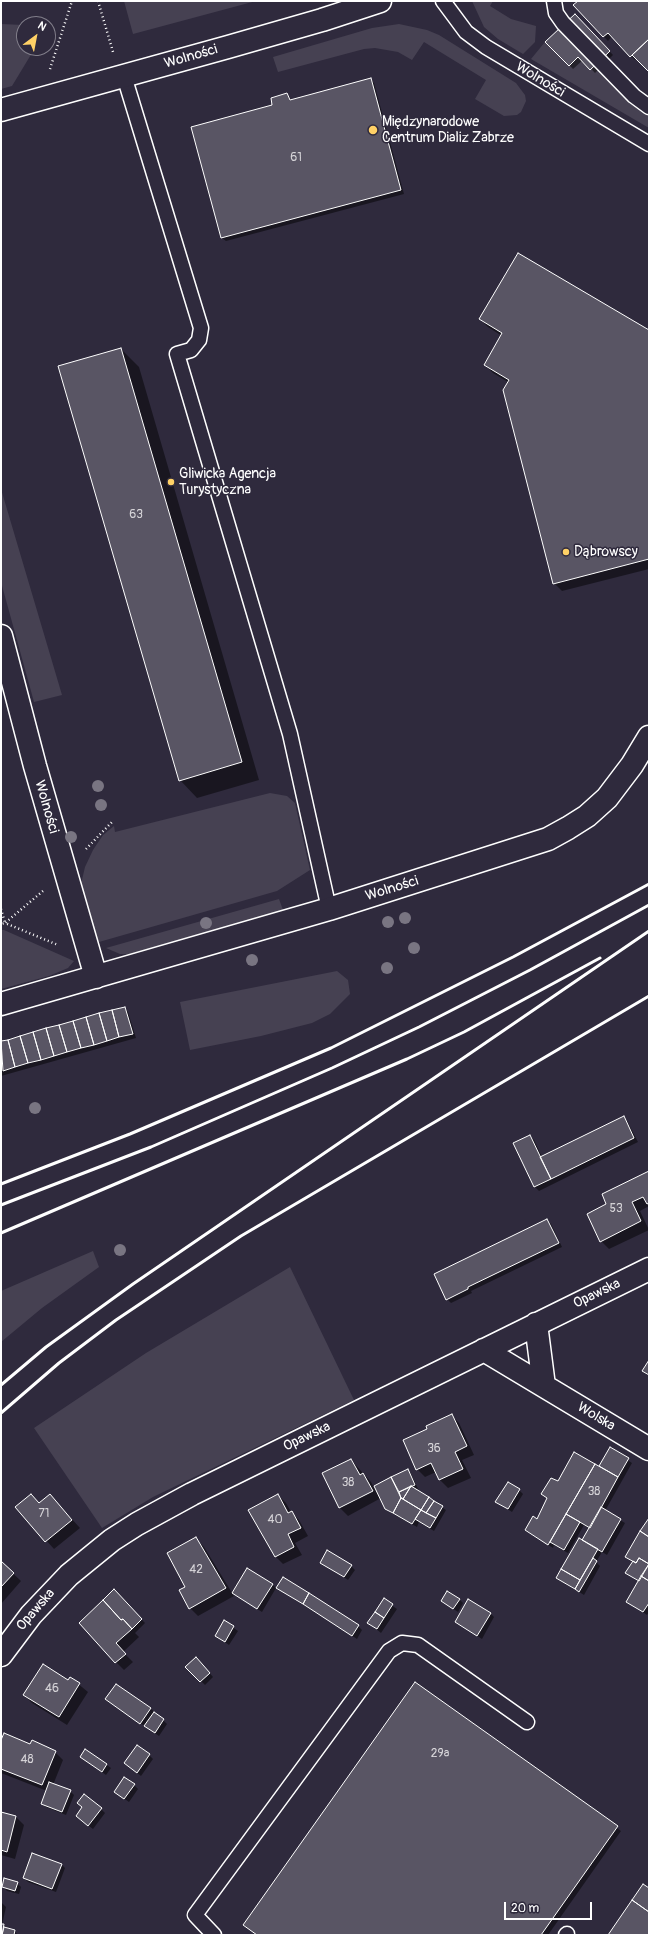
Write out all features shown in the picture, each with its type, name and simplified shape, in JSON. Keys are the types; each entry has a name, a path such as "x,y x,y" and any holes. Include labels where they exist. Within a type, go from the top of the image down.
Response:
{"street":[{"name":"Wolności","path":"1,110 322,20 380,1"},
{"name":"Wolności","path":"1,636 35,766 96,977"},
{"name":"Wolności","path":"1,1004 329,909 548,839 587,816 615,789 649,737"},
{"name":"Opawska","path":"1,1656 31,1615 69,1575 112,1540 137,1524 192,1494 649,1268"},
{"path":"536,1324 544,1386"},
{"name":"Wolska","path":"484,1350 649,1449"}],"lane":[{"name":"Wolności","path":"443,1 466,32 486,47 649,144"},
{"path":"554,1 556,13 563,23 634,96 649,107"},
{"path":"122,77 201,328 199,340 191,350 177,354 290,734 329,909"},
{"path":"214,1935 195,1915 389,1651 402,1643 418,1646 527,1722"}],"path":[{"path":"40,99 72,1"},
{"path":"98,1 122,77"},
{"path":"1,909 5,923"},
{"path":"1,924 5,923 76,952 87,949"}],"shaded area":[{"path":"124,1 256,1 133,34"},
{"path":"472,1 493,1 490,6 511,19 536,26 535,42 523,54 498,39 484,27"},
{"path":"1,24 16,25 16,56 30,56 12,86 1,89"},
{"path":"399,24 427,30 439,35 516,83 525,95 526,101 521,112 517,115 504,116 475,99 486,80 424,42 412,60 398,52 375,48 364,49 278,72 273,57 372,28"},
{"path":"545,42 569,66 578,57 590,70 596,65 635,106 649,114 649,128 531,59"},
{"path":"1,489 62,695 34,702 1,582"},
{"path":"270,793 287,796 295,803 310,870 277,891 99,942 93,933 81,884 85,867 93,850 103,835 114,826 115,832"},
{"path":"279,899 283,910 130,954 120,954 106,948"},
{"path":"1,930 74,961 68,968 49,976 1,989"},
{"path":"337,971 348,980 350,994 330,1014 312,1023 261,1036 190,1050 180,1002"},
{"path":"93,1251 99,1267 42,1308 1,1342 1,1291"},
{"path":"290,1267 354,1400 153,1497 102,1528 34,1428 146,1353"}],"building":[{"path":"578,1 649,1 649,39 630,57 608,33 603,37 573,5"},
{"path":"575,14 610,51 590,70 578,57 569,66 545,42"},
{"path":"649,39 649,72 632,55"},
{"path":"371,78 401,190 221,238 191,127 272,105 271,98 287,93 290,100"},
{"path":"518,253 649,330 649,559 553,584 503,390 509,380 484,365 502,333 479,319"},
{"path":"121,348 242,762 179,781 58,366"},
{"path":"125,1007 133,1034 119,1037 112,1010"},
{"path":"112,1010 119,1037 107,1041 99,1013"},
{"path":"99,1013 107,1041 94,1045 86,1017"},
{"path":"86,1017 94,1045 81,1048 73,1021"},
{"path":"73,1021 81,1048 67,1052 59,1025"},
{"path":"59,1025 67,1052 54,1056 46,1028"},
{"path":"46,1028 54,1056 41,1060 33,1032"},
{"path":"33,1032 41,1060 28,1063 20,1036"},
{"path":"20,1036 28,1063 15,1067 8,1040"},
{"path":"8,1040 15,1067 3,1071 1,1041"},
{"path":"624,1116 634,1138 551,1179 540,1157"},
{"path":"530,1135 551,1179 534,1187 513,1143"},
{"path":"649,1171 649,1203 647,1204 643,1197 632,1202 641,1221 600,1242 587,1214 606,1204 602,1194"},
{"path":"547,1219 559,1243 468,1287 468,1289 446,1300 434,1274"},
{"path":"649,1360 649,1375 642,1371"},
{"path":"452,1414 467,1446 455,1452 463,1469 439,1480 431,1463 416,1470 403,1440 427,1429 426,1426"},
{"path":"610,1447 629,1458 618,1477 599,1466"},
{"path":"574,1452 595,1464 548,1545 525,1530 533,1516 537,1519 547,1498 541,1494 551,1478 558,1481"},
{"path":"351,1459 360,1475 363,1473 373,1491 339,1508 322,1473"},
{"path":"595,1464 618,1477 590,1528 566,1514"},
{"path":"408,1469 415,1485 399,1492 391,1477"},
{"path":"391,1477 401,1498 393,1513 385,1509 374,1486"},
{"path":"508,1482 520,1489 508,1509 495,1502"},
{"path":"411,1486 403,1499 401,1498 399,1492"},
{"path":"411,1486 429,1497 421,1510 403,1499"},
{"path":"31,1494 39,1503 50,1494 72,1520 45,1542 15,1507"},
{"path":"278,1494 288,1513 292,1511 301,1528 288,1534 294,1547 275,1557 248,1510"},
{"path":"429,1497 434,1501 426,1513 421,1510"},
{"path":"401,1498 421,1510 412,1524 393,1513"},
{"path":"434,1501 443,1506 436,1518 426,1513"},
{"path":"601,1507 621,1519 602,1552 582,1540"},
{"path":"421,1510 436,1518 430,1528 415,1519"},
{"path":"566,1514 580,1522 564,1550 550,1542"},
{"path":"649,1518 649,1537 640,1531"},
{"path":"640,1531 649,1537 649,1564 639,1558 636,1563 625,1557"},
{"path":"196,1537 226,1588 189,1609 179,1590 185,1587 167,1553"},
{"path":"579,1538 598,1549 580,1580 561,1569"},
{"path":"327,1550 352,1565 344,1577 320,1563"},
{"path":"593,1558 597,1561 579,1592 575,1589"},
{"path":"639,1558 649,1564 639,1581 625,1573 633,1561 636,1563"},
{"path":"1,1561 14,1573 1,1587"},
{"path":"649,1564 649,1581 641,1576"},
{"path":"247,1568 273,1584 257,1609 232,1593"},
{"path":"561,1569 580,1580 575,1589 556,1578"},
{"path":"641,1576 649,1581 649,1603 643,1612 626,1602"},
{"path":"283,1577 309,1593 303,1604 276,1588"},
{"path":"114,1589 142,1619 132,1629 123,1619 121,1620 103,1600"},
{"path":"447,1591 460,1599 453,1609 441,1601"},
{"path":"309,1593 359,1625 352,1636 303,1604"},
{"path":"384,1598 393,1604 384,1618 375,1612"},
{"path":"468,1599 491,1613 477,1636 455,1622"},
{"path":"103,1600 121,1620 123,1619 132,1629 116,1643 126,1654 115,1663 79,1623"},
{"path":"375,1612 384,1618 377,1629 367,1623"},
{"path":"224,1620 234,1626 225,1642 215,1636"},
{"path":"196,1657 210,1673 200,1682 185,1667"},
{"path":"43,1664 68,1680 70,1677 80,1683 59,1717 23,1695"},
{"path":"415,1682 618,1826 541,1935 257,1935 243,1925"},
{"path":"116,1684 151,1708 140,1724 105,1699"},
{"path":"154,1712 164,1719 155,1733 144,1726"},
{"path":"4,1733 30,1744 32,1740 56,1751 42,1785 1,1769 1,1740"},
{"path":"137,1745 150,1754 137,1773 124,1763"},
{"path":"85,1749 107,1764 102,1772 80,1757"},
{"path":"124,1777 135,1784 124,1799 114,1792"},
{"path":"49,1782 71,1790 62,1812 41,1804"},
{"path":"84,1794 102,1808 88,1826 76,1816 82,1807 77,1803"},
{"path":"1,1812 16,1816 7,1852 1,1850"},
{"path":"32,1853 62,1864 52,1889 23,1878"},
{"path":"4,1878 18,1882 15,1891 2,1887"},
{"path":"643,1884 649,1888 649,1912 632,1900"},
{"path":"632,1900 649,1912 649,1935 608,1935"},
{"path":"1,1924 4,1924 2,1935 1,1935"},
{"path":"4,1927 15,1930 14,1935 2,1935"}],"railway":[{"path":"1,1184 130,1134 331,1048 513,957 649,884"},
{"path":"1,1205 151,1147 332,1068 419,1027 530,970 649,905"},
{"path":"1,1385 46,1347 133,1284 649,931"},
{"path":"1,1233 407,1059 464,1032 600,958"},
{"path":"1,1413 59,1363 116,1320 241,1236 649,996"}],"place":[{"name":"Międzynarodowe Centrum Dializ Zabrze","path":"373,130"},
{"name":"Gliwicka Agencja Turystyczna","path":"171,482"},
{"name":"Dąbrowscy","path":"566,552"}]}
